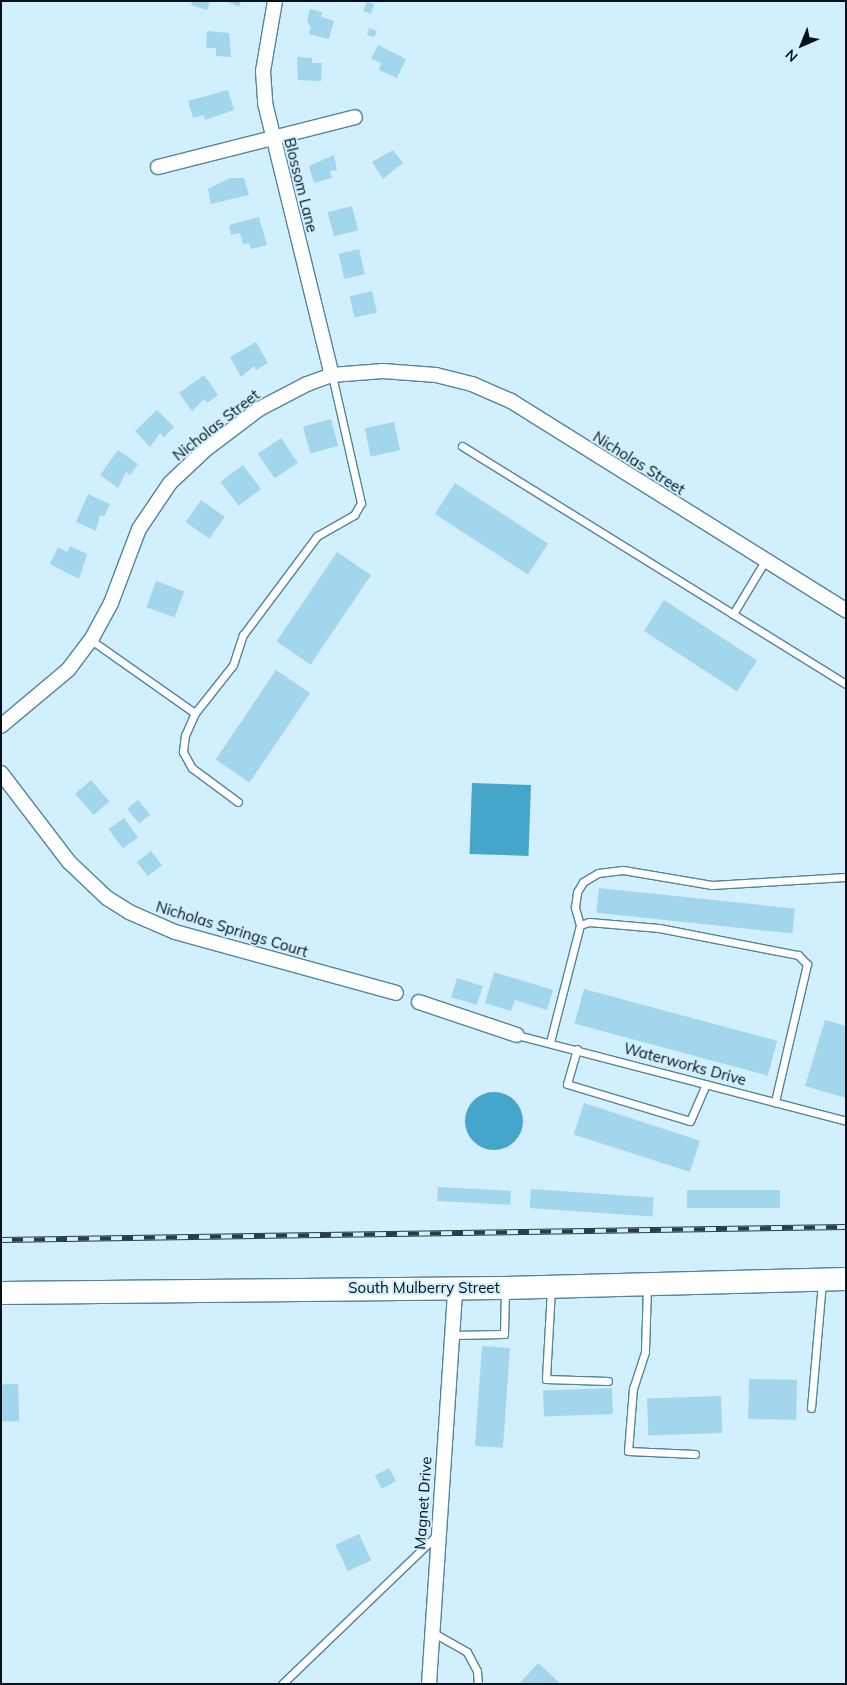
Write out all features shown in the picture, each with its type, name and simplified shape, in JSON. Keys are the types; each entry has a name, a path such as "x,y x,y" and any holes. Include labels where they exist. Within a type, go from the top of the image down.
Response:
{"main road":[{"name":"South Mulberry Street","path":"1,1293 505,1288 846,1279"}],"street":[{"name":"Blossom Lane","path":"275,1 263,71 272,138 332,375"},
{"path":"158,167 355,117"},
{"name":"Nicholas Street","path":"1,726 68,670 91,640 111,603 139,529 170,483 204,450 259,409 307,384 332,375 383,371 436,375 472,384 512,401 846,610"},
{"name":"Nicholas Springs Court","path":"1,773 70,862 101,893 129,912 176,932 396,993"},
{"path":"419,1002 517,1035"},
{"name":"Magnet Drive","path":"429,1684 430,1631 453,1330 454,1288"}],"lane":[{"path":"238,802 192,768 183,752 185,735 195,713 233,665 243,635 316,536 354,515 361,503 332,375"},
{"path":"462,446 846,684"},
{"path":"733,614 765,561"},
{"path":"91,640 195,713"},
{"path":"550,1042 580,925 575,906 577,892 583,882 598,873 623,870 712,885 846,878"},
{"path":"580,925 589,922 659,928 798,955 808,964 775,1102"},
{"name":"Waterworks Drive","path":"517,1035 577,1049 846,1121"},
{"path":"577,1049 567,1084 690,1121 706,1084"},
{"path":"811,1408 822,1280"},
{"path":"647,1284 645,1352 633,1388 628,1451 695,1454"},
{"path":"551,1286 546,1379 608,1380"},
{"path":"453,1330 504,1334 505,1288"},
{"path":"282,1684 437,1535"},
{"path":"430,1631 467,1652 478,1670 478,1684"}],"water":[{"path":"472,783 531,785 528,856 470,854"},
{"path":"488,1092 500,1092 515,1100 523,1115 523,1127 515,1142 500,1150 488,1150 473,1142 465,1127 465,1115 473,1100"}],"building":[{"path":"193,1 210,1 207,10 191,5"},
{"path":"225,1 241,1 239,7"},
{"path":"367,2 374,4 371,14 363,11"},
{"path":"310,9 322,12 321,17 334,21 329,39 309,34 311,27 307,22"},
{"path":"369,28 377,31 374,37 367,35"},
{"path":"207,31 229,33 231,57 216,56 216,48 206,48"},
{"path":"378,45 406,59 397,78 379,70 381,63 371,59"},
{"path":"297,57 312,58 312,63 322,63 321,81 298,80"},
{"path":"228,90 234,110 205,120 204,115 193,118 188,101"},
{"path":"393,150 403,163 383,179 372,162"},
{"path":"334,155 337,170 330,171 332,178 314,183 309,166"},
{"path":"230,178 244,178 249,195 211,204 208,189"},
{"path":"352,206 358,230 334,236 328,212"},
{"path":"259,217 267,245 251,249 249,243 243,244 240,233 231,235 229,225"},
{"path":"359,249 365,274 344,279 339,254"},
{"path":"372,291 377,312 355,318 350,296"},
{"path":"256,342 268,363 256,370 254,366 241,377 230,357"},
{"path":"204,375 218,395 207,403 204,399 192,411 179,393"},
{"path":"157,410 174,427 164,437 160,433 150,447 135,431"},
{"path":"331,419 338,446 310,454 303,427"},
{"path":"394,422 400,450 371,457 365,428"},
{"path":"281,438 298,463 275,479 258,454"},
{"path":"118,450 138,464 130,475 126,472 118,488 100,475"},
{"path":"243,465 261,489 239,506 221,482"},
{"path":"455,483 548,543 528,574 435,514"},
{"path":"88,494 110,504 104,517 100,515 96,531 76,522"},
{"path":"201,500 225,517 209,539 186,522"},
{"path":"70,546 87,554 79,579 50,564 58,547 67,552"},
{"path":"337,552 371,575 311,664 277,642"},
{"path":"156,581 184,591 175,618 146,607"},
{"path":"664,600 757,660 737,691 644,631"},
{"path":"276,670 310,693 250,782 216,760"},
{"path":"91,780 109,801 94,815 75,794"},
{"path":"138,800 150,815 139,824 127,809"},
{"path":"124,818 138,837 123,849 109,829"},
{"path":"151,851 162,865 148,876 137,862"},
{"path":"599,888 795,909 792,933 596,913"},
{"path":"494,972 553,990 547,1010 515,1000 511,1011 485,1003"},
{"path":"457,978 483,986 477,1005 451,997"},
{"path":"584,989 777,1041 768,1076 575,1024"},
{"path":"825,1020 846,1026 846,1098 805,1086"},
{"path":"584,1103 700,1141 690,1172 574,1134"},
{"path":"438,1187 511,1191 510,1205 437,1201"},
{"path":"531,1189 654,1198 652,1217 530,1208"},
{"path":"687,1190 780,1190 780,1208 687,1208"},
{"path":"482,1346 510,1348 503,1448 475,1446"},
{"path":"749,1379 797,1380 796,1420 748,1419"},
{"path":"18,1384 19,1421 2,1422 1,1385"},
{"path":"612,1388 613,1414 544,1416 543,1390"},
{"path":"721,1396 722,1433 648,1436 647,1399"},
{"path":"389,1468 396,1481 382,1489 375,1476"},
{"path":"359,1534 371,1560 348,1571 335,1545"},
{"path":"538,1663 561,1684 519,1684"}],"railway":[{"path":"1,1240 846,1227"}]}
